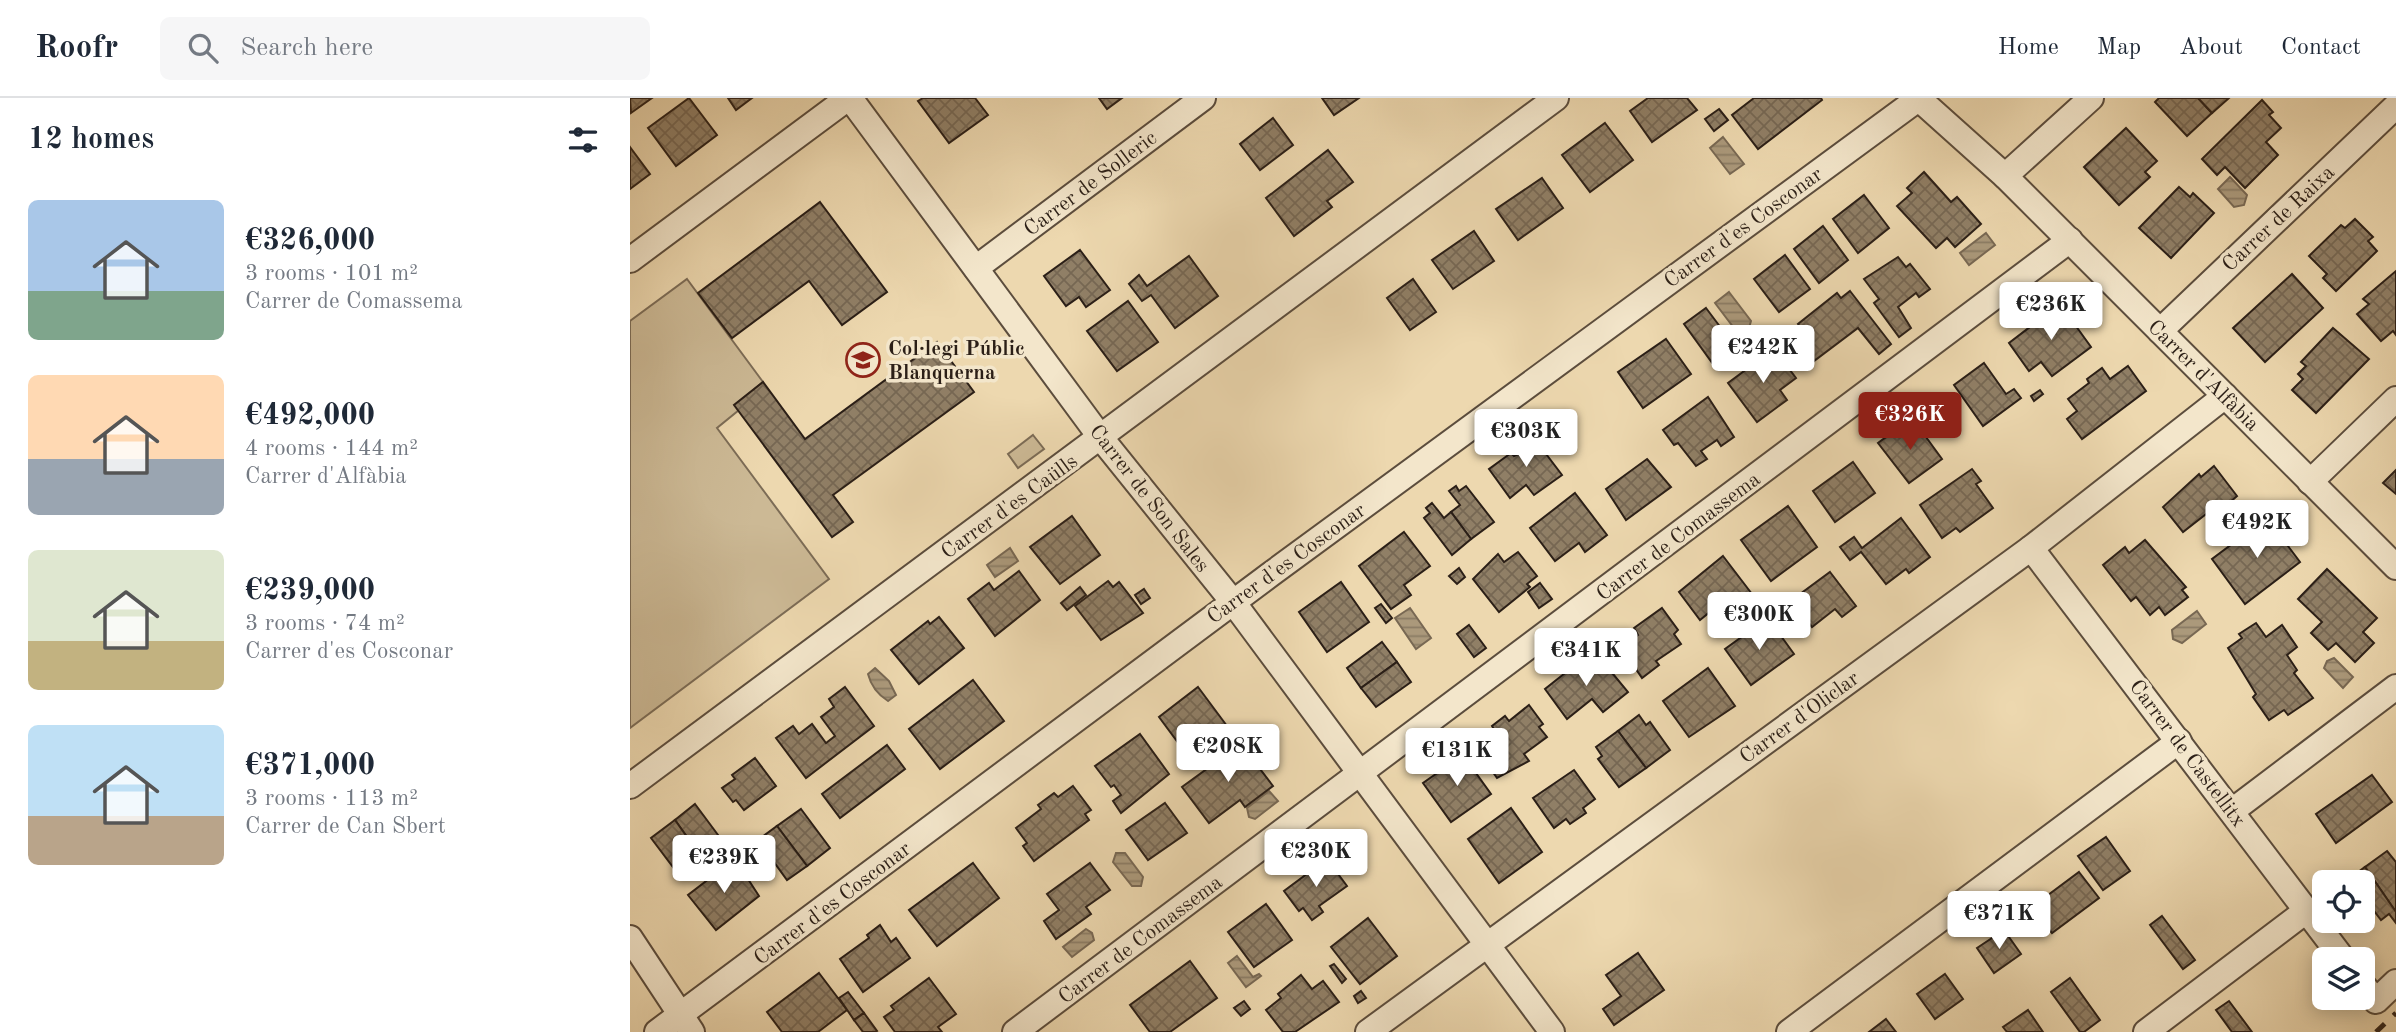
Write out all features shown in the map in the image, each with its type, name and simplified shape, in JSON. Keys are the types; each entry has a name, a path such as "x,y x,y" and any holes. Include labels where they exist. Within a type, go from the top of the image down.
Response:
{"street":[{"path":"630,260 849,98"},
{"name":"Carrer de Son Sales","path":"849,98 1101,438 1233,602 1552,1032"},
{"name":"Carrer de Solleric","path":"976,268 1203,98"},
{"name":"Carrer d'es Caülls","path":"630,786 1556,98"},
{"name":"Carrer d'Alfàbia","path":"1918,98 2005,176 2396,567"},
{"name":"Carrer d'es Cosconar","path":"657,1032 686,1024 1233,602 1918,98"},
{"path":"2005,176 2091,98"},
{"name":"Carrer de Raixa","path":"2160,331 2396,106"},
{"name":"Carrer de Comassema","path":"1015,1032 1361,775 2070,240"},
{"name":"Carrer d'Oliclar","path":"1368,1032 2031,548 2225,396"},
{"path":"2310,482 2396,400"},
{"name":"Carrer de Castellitx","path":"2031,548 2334,947"},
{"path":"2232,811 2396,687"},
{"path":"1789,1032 2179,741"},
{"path":"2146,1032 2306,911"},
{"path":"630,938 686,1024"},
{"path":"2375,990 2396,982"}],"shaded area":[{"path":"1723,137 1744,164 1730,174 1710,148"},
{"path":"2230,177 2247,195 2244,205 2234,207 2218,189"},
{"path":"1986,233 1995,245 1969,265 1960,253"},
{"path":"687,279 763,382 739,402 739,410 717,428 829,579 630,728 630,321"},
{"path":"1729,292 1751,321 1748,331 1737,332 1715,303"},
{"path":"2073,292 2098,316 2086,324 2065,298"},
{"path":"1033,435 1044,449 1018,468 1008,454"},
{"path":"1010,548 1018,561 995,577 987,565"},
{"path":"1410,608 1431,638 1416,649 1395,618"},
{"path":"2197,611 2206,624 2182,643 2173,639 2172,630"},
{"path":"2334,658 2353,677 2343,688 2324,668 2327,661"},
{"path":"875,668 889,681 896,695 888,701 875,689 869,678 868,674"},
{"path":"1269,791 1278,801 1255,819 1249,817 1247,808"},
{"path":"1116,853 1125,853 1143,877 1141,886 1132,886 1113,862"},
{"path":"1086,929 1092,933 1094,940 1072,957 1063,947"},
{"path":"1237,956 1253,977 1259,974 1261,976 1246,987 1228,963"}],"building":[{"path":"630,98 652,98 631,113"},
{"path":"689,98 717,135 676,166 648,128"},
{"path":"728,98 752,98 736,110"},
{"path":"923,98 975,98 988,115 949,143 918,101"},
{"path":"1099,98 1122,98 1107,109"},
{"path":"1322,98 1359,98 1334,115"},
{"path":"1648,98 1687,98 1697,110 1652,142 1630,111"},
{"path":"1754,98 1822,100 1758,149 1732,115"},
{"path":"2159,98 2198,98 2212,113 2187,136 2155,102"},
{"path":"2198,98 2229,98 2212,113"},
{"path":"2262,100 2273,112 2269,115 2281,128 2266,142 2278,155 2245,188 2225,167 2217,175 2202,159"},
{"path":"1719,109 1728,120 1714,131 1705,119"},
{"path":"1273,118 1293,145 1260,170 1240,144"},
{"path":"1605,123 1633,160 1590,192 1562,155"},
{"path":"2126,128 2157,161 2145,172 2150,177 2119,205 2084,167"},
{"path":"630,147 650,174 630,189"},
{"path":"1328,150 1353,182 1327,201 1332,207 1294,236 1266,198"},
{"path":"1924,172 1951,202 1957,197 1981,224 1955,247 1947,238 1936,248 1897,206 1912,193 1907,188"},
{"path":"1542,178 1563,208 1518,240 1496,209"},
{"path":"2179,187 2190,197 2193,193 2214,213 2171,258 2139,228"},
{"path":"1864,195 1889,228 1858,253 1833,219"},
{"path":"820,202 887,292 842,325 809,281 732,338 698,293"},
{"path":"2355,219 2373,237 2368,241 2377,251 2336,291 2323,278 2327,274 2309,256 2341,225 2345,228"},
{"path":"1823,226 1848,260 1819,283 1794,249"},
{"path":"1474,231 1494,261 1453,289 1432,260"},
{"path":"1080,250 1110,290 1086,307 1079,297 1066,306 1044,276"},
{"path":"1785,255 1810,289 1779,312 1754,279"},
{"path":"1189,256 1218,296 1175,328 1151,295 1142,301 1129,284 1139,275 1147,286"},
{"path":"1898,257 1906,267 1910,264 1930,289 1919,297 1916,293 1898,307 1911,328 1899,337 1874,303 1879,299 1864,279"},
{"path":"2396,271 2396,335 2393,331 2381,341 2357,314 2369,304 2363,299"},
{"path":"2292,274 2323,308 2265,362 2233,328"},
{"path":"1413,279 1436,312 1410,330 1387,298"},
{"path":"1850,291 1891,344 1879,354 1858,328 1814,361 1801,344 1809,338 1798,324 1837,293 1841,298"},
{"path":"1128,301 1158,342 1117,371 1087,331"},
{"path":"2060,304 2091,347 2052,376 2041,362 2029,371 2009,343"},
{"path":"1706,308 1736,348 1713,364 1684,324"},
{"path":"2333,328 2369,359 2316,413 2292,390 2303,379 2298,374 2306,366 2301,362"},
{"path":"1666,339 1691,374 1643,408 1618,372"},
{"path":"937,342 974,392 833,495 853,522 832,537 734,405 763,382 805,439"},
{"path":"1774,349 1796,378 1780,390 1787,400 1757,422 1728,383"},
{"path":"1984,363 2006,394 2014,389 2021,398 1983,426 1954,385"},
{"path":"2128,366 2146,391 2082,439 2067,419 2077,411 2068,399 2089,383 2087,379 2102,368 2110,379"},
{"path":"2040,390 2043,394 2034,401 2031,396"},
{"path":"1708,397 1734,437 1721,446 1717,440 1701,451 1707,459 1696,466 1678,443 1674,445 1663,430"},
{"path":"1915,422 1942,459 1909,483 1878,443 1897,429 1900,433"},
{"path":"1538,433 1542,438 1537,442 1562,475 1534,495 1526,485 1510,498 1489,469 1511,453 1514,456 1525,451 1521,445"},
{"path":"1647,459 1671,487 1626,520 1606,489"},
{"path":"1853,462 1875,493 1835,522 1813,491"},
{"path":"2214,466 2237,496 2214,516 2210,511 2183,532 2163,507 2199,474 2201,477"},
{"path":"1972,469 1981,481 1976,484 1993,508 1960,532 1956,528 1942,538 1920,505"},
{"path":"2396,470 2396,494 2383,483"},
{"path":"1456,486 1459,491 1466,486 1494,522 1471,539 1451,512 1460,505 1449,491"},
{"path":"1575,493 1607,535 1585,552 1579,543 1555,561 1530,528"},
{"path":"1432,503 1444,518 1451,512 1471,539 1452,555 1424,518 1430,513 1426,508"},
{"path":"1788,506 1817,547 1771,581 1741,540"},
{"path":"1072,516 1100,555 1060,584 1030,547"},
{"path":"1901,518 1930,557 1909,573 1906,569 1886,584 1861,552 1850,560 1840,547 1854,537 1862,548"},
{"path":"2267,518 2277,531 2284,526 2295,541 2288,546 2300,562 2245,604 2212,559"},
{"path":"1404,532 1430,566 1404,585 1411,595 1391,609 1359,566"},
{"path":"2145,540 2186,587 2182,590 2188,597 2165,615 2159,607 2150,615 2136,597 2131,601 2103,565 2125,547 2129,553"},
{"path":"1518,552 1537,576 1527,584 1530,587 1499,612 1473,579 1498,554 1504,562"},
{"path":"1723,556 1755,598 1721,623 1711,611 1700,620 1679,592"},
{"path":"1459,568 1465,577 1457,584 1449,576"},
{"path":"2327,569 2377,618 2363,632 2374,643 2355,662 2336,643 2328,650 2311,633 2322,622 2298,599"},
{"path":"1019,571 1040,600 995,636 968,599 989,583 994,590"},
{"path":"1830,572 1856,606 1842,617 1835,609 1812,627 1803,616 1800,618 1788,603"},
{"path":"1108,581 1113,587 1119,582 1143,613 1101,640 1075,606"},
{"path":"1341,582 1369,622 1327,652 1299,612"},
{"path":"1540,583 1552,599 1539,608 1528,592"},
{"path":"1080,587 1086,595 1067,610 1061,603"},
{"path":"1144,589 1150,598 1141,604 1135,595"},
{"path":"1381,604 1392,618 1386,623 1375,608"},
{"path":"1662,608 1678,630 1674,634 1681,644 1656,661 1659,665 1642,678 1621,647 1638,635 1634,628"},
{"path":"939,617 964,648 919,684 891,650 928,621 930,624"},
{"path":"1768,618 1794,654 1751,685 1725,649"},
{"path":"2256,623 2266,637 2282,625 2297,647 2287,655 2297,670 2294,673 2313,698 2288,715 2284,710 2269,720 2253,697 2256,694 2228,648 2242,638 2239,634"},
{"path":"1469,625 1486,648 1474,657 1457,634"},
{"path":"1382,642 1397,662 1361,688 1347,668"},
{"path":"1599,657 1628,692 1603,712 1592,699 1567,719 1545,689 1584,658 1590,664"},
{"path":"1397,662 1411,682 1376,707 1361,688"},
{"path":"1708,668 1735,706 1689,737 1663,701"},
{"path":"973,680 1004,721 940,769 909,729"},
{"path":"845,687 874,726 806,778 776,738 793,726 799,734 812,724 826,743 835,736 821,717 834,707 829,699"},
{"path":"1198,687 1227,726 1188,756 1159,717"},
{"path":"1529,705 1543,724 1539,727 1547,737 1524,754 1529,761 1497,778 1481,755 1493,745 1490,740 1497,734 1492,726 1505,716 1509,721"},
{"path":"1639,715 1646,725 1650,722 1670,750 1646,768 1618,731"},
{"path":"1618,731 1646,768 1619,787 1598,759 1602,756 1596,747"},
{"path":"1140,734 1169,774 1121,813 1113,801 1121,795 1114,785 1111,787 1095,766"},
{"path":"1241,744 1273,786 1245,807 1240,800 1209,823 1182,787"},
{"path":"887,745 905,769 840,818 822,794"},
{"path":"1463,755 1491,794 1451,822 1423,783"},
{"path":"755,758 776,786 744,810 736,800 733,802 722,788 735,779 732,775"},
{"path":"1574,770 1595,799 1583,808 1586,813 1570,824 1566,819 1554,828 1533,798"},
{"path":"2372,775 2392,802 2336,843 2316,814"},
{"path":"1073,786 1091,810 1085,814 1089,820 1034,861 1023,846 1027,843 1016,828 1041,809 1038,805 1054,793 1058,797"},
{"path":"1165,803 1187,833 1148,860 1126,830"},
{"path":"695,804 721,839 700,855 675,820"},
{"path":"1511,808 1542,852 1499,883 1468,839"},
{"path":"801,809 830,848 807,866 777,826"},
{"path":"675,820 699,854 676,871 651,838"},
{"path":"777,826 807,866 787,880 758,840"},
{"path":"2106,837 2130,871 2103,890 2078,856"},
{"path":"2387,851 2396,862 2396,912 2375,882 2375,870 2367,870 2365,867"},
{"path":"735,859 759,896 716,930 688,895"},
{"path":"1327,859 1347,886 1319,906 1323,912 1312,920 1303,908 1299,911 1284,891"},
{"path":"973,863 999,898 937,946 909,910"},
{"path":"1090,863 1110,890 1086,907 1091,914 1056,939 1044,921 1059,910 1047,894"},
{"path":"2079,872 2099,898 2052,933 2032,907"},
{"path":"2375,882 2396,912 2396,923 2389,914 2381,920 2375,912"},
{"path":"1266,904 1292,940 1254,967 1228,932"},
{"path":"2162,916 2195,960 2183,969 2150,925"},
{"path":"1368,918 1397,956 1360,984 1331,947"},
{"path":"880,925 891,942 896,938 910,958 863,992 840,959 869,938 867,935"},
{"path":"2004,930 2021,954 1994,973 1977,948"},
{"path":"1638,953 1664,990 1614,1025 1603,1009 1621,996 1606,975"},
{"path":"1190,961 1217,998 1170,1032 1150,1032 1130,1005"},
{"path":"1334,964 1346,979 1342,983 1330,966"},
{"path":"819,973 847,1010 818,1032 782,1032 767,1012"},
{"path":"1945,974 1963,999 1935,1019 1917,994"},
{"path":"1301,975 1312,989 1323,981 1339,1002 1295,1032 1283,1032 1266,1010 1281,998 1278,994"},
{"path":"929,978 956,1014 938,1027 942,1032 895,1032 884,1017 894,1010 891,1006"},
{"path":"2070,978 2100,1020 2084,1032 2080,1032 2051,992"},
{"path":"1361,991 1366,998 1358,1003 1354,996"},
{"path":"848,992 864,1013 854,1020 839,998"},
{"path":"1244,1001 1250,1009 1241,1016 1234,1008"},
{"path":"2229,1001 2252,1032 2232,1032 2216,1010"},
{"path":"2028,1010 2043,1032 2007,1032 2003,1027"},
{"path":"864,1013 877,1031 863,1032 854,1020"},
{"path":"1886,1019 1896,1032 1869,1032"}],"railway":[{"path":"2376,1032 2396,1013"}],"place":[{"name":"Col·legi Públic Blanquerna","path":"863,360"}]}
